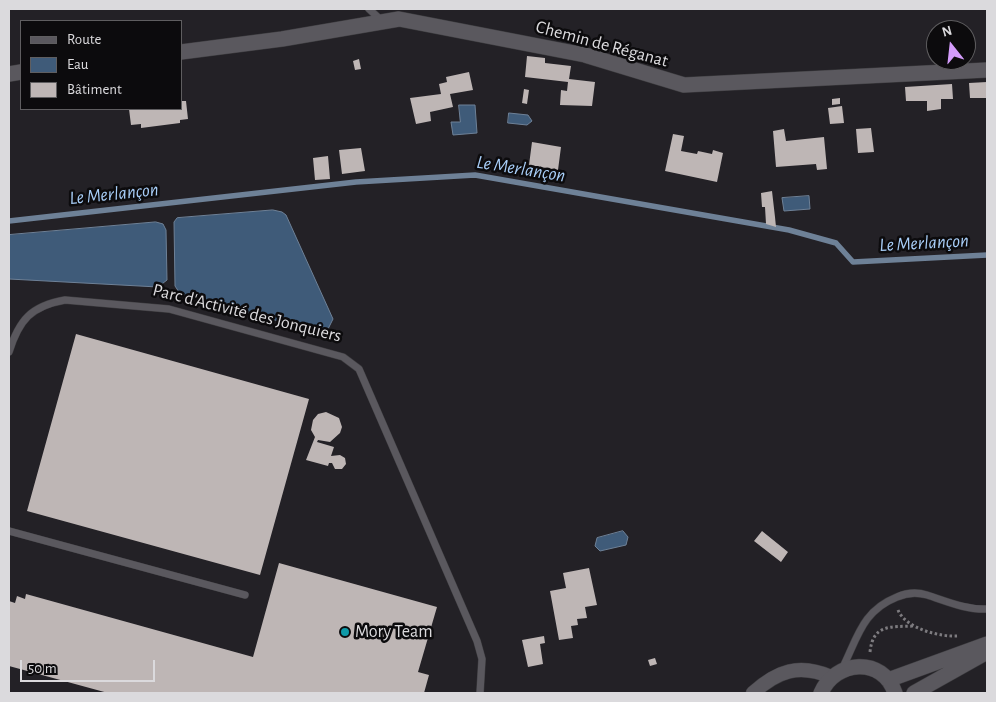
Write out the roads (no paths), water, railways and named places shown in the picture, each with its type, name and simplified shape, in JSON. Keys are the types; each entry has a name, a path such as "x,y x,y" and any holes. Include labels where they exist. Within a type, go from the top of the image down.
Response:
{"street":[{"name":"Chemin de Réganat","path":"182,52 282,39 399,19 585,55 684,85 987,70"},
{"path":"888,680 987,644"},
{"path":"914,693 987,652"},
{"path":"753,693 767,680 784,672 803,670 837,673 854,666 867,667 879,671 888,680 896,693"},
{"path":"821,693 837,673"}],"lane":[{"path":"370,9 382,22"},
{"name":"Parc d'Activité des Jonquiers","path":"9,352 14,334 22,322 35,310 50,303 65,300 169,309 343,357 351,362 358,369 477,641 482,659 480,693"},
{"path":"9,530 245,595"},
{"path":"837,673 868,616 881,603 906,594 925,594 944,602 987,609"}],"water":[{"path":"459,105 475,105 477,133 453,135 451,122 460,122"},
{"path":"509,113 528,115 532,121 527,125 508,123"},
{"path":"809,196 810,209 784,211 782,198"},
{"path":"273,210 286,215 333,319 327,331 320,332 181,295 175,286 174,222 177,218"},
{"path":"156,222 163,224 166,230 167,280 158,287 9,279 9,235"},
{"path":"623,531 628,537 626,545 600,551 595,546 597,538"}],"waterway":[{"name":"Le Merlançon","path":"9,221 356,182 475,175 789,230 836,243 853,262 987,255"}],"place":[{"name":"Mory Team","path":"345,632"}]}
